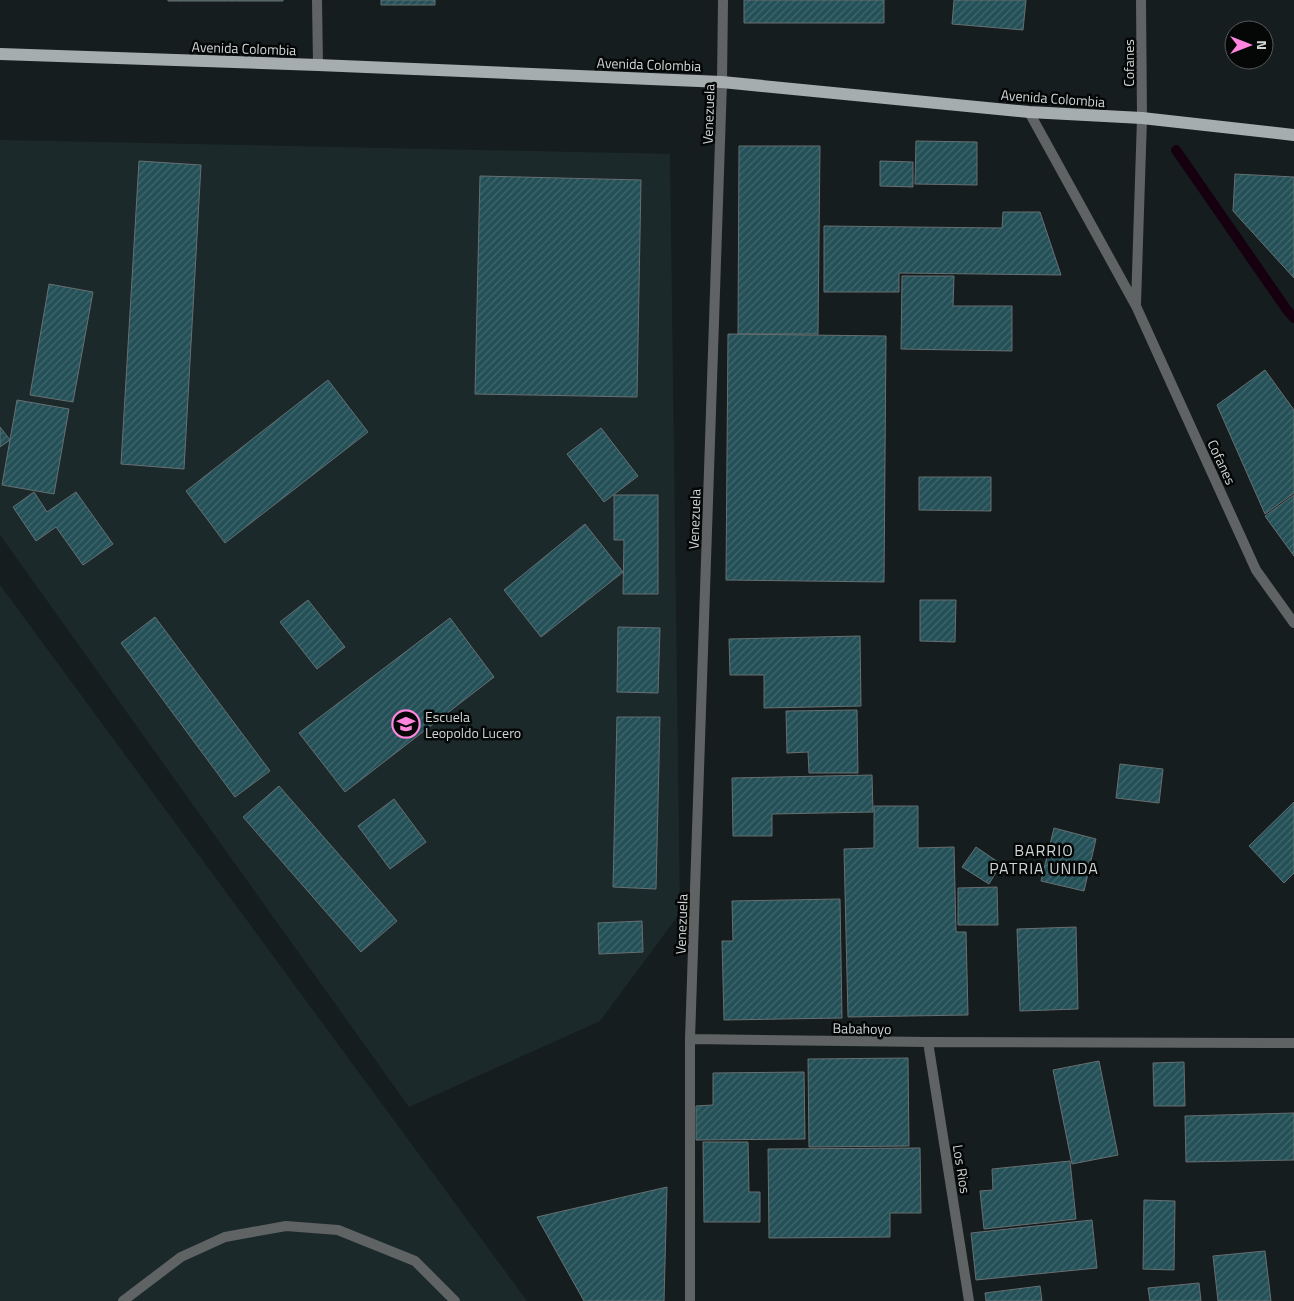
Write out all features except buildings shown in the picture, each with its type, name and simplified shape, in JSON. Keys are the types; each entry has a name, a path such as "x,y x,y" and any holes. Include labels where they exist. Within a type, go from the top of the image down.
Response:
{"main road":[{"name":"Avenida Colombia","path":"0,54 722,82 1029,112 1142,118 1294,135"}],"street":[{"path":"317,0 318,65"},
{"name":"Venezuela","path":"690,1039 722,82 723,0"},
{"name":"Cofanes","path":"1136,306 1142,118 1141,0"},
{"name":"Cofanes","path":"1029,112 1136,306 1256,570 1294,623"},
{"path":"690,1039 690,1301"},
{"name":"Babahoyo","path":"690,1039 1294,1043"},
{"name":"Los Rios","path":"928,1042 969,1301"},
{"path":"122,1301 180,1257 225,1237 286,1226 338,1230 416,1261 455,1301"}],"shaded area":[{"name":"Escuela Leopoldo Lucero","path":"0,140 670,154 680,913 600,1021 409,1107 0,535"},
{"path":"0,585 527,1301 0,1301"}],"waterway":[{"path":"1176,150 1294,318"}],"place":[{"name":"Escuela Leopoldo Lucero","path":"406,724"}],"district":[{"name":"BARRIO PATRIA UNIDA","path":"1044,859"}]}
